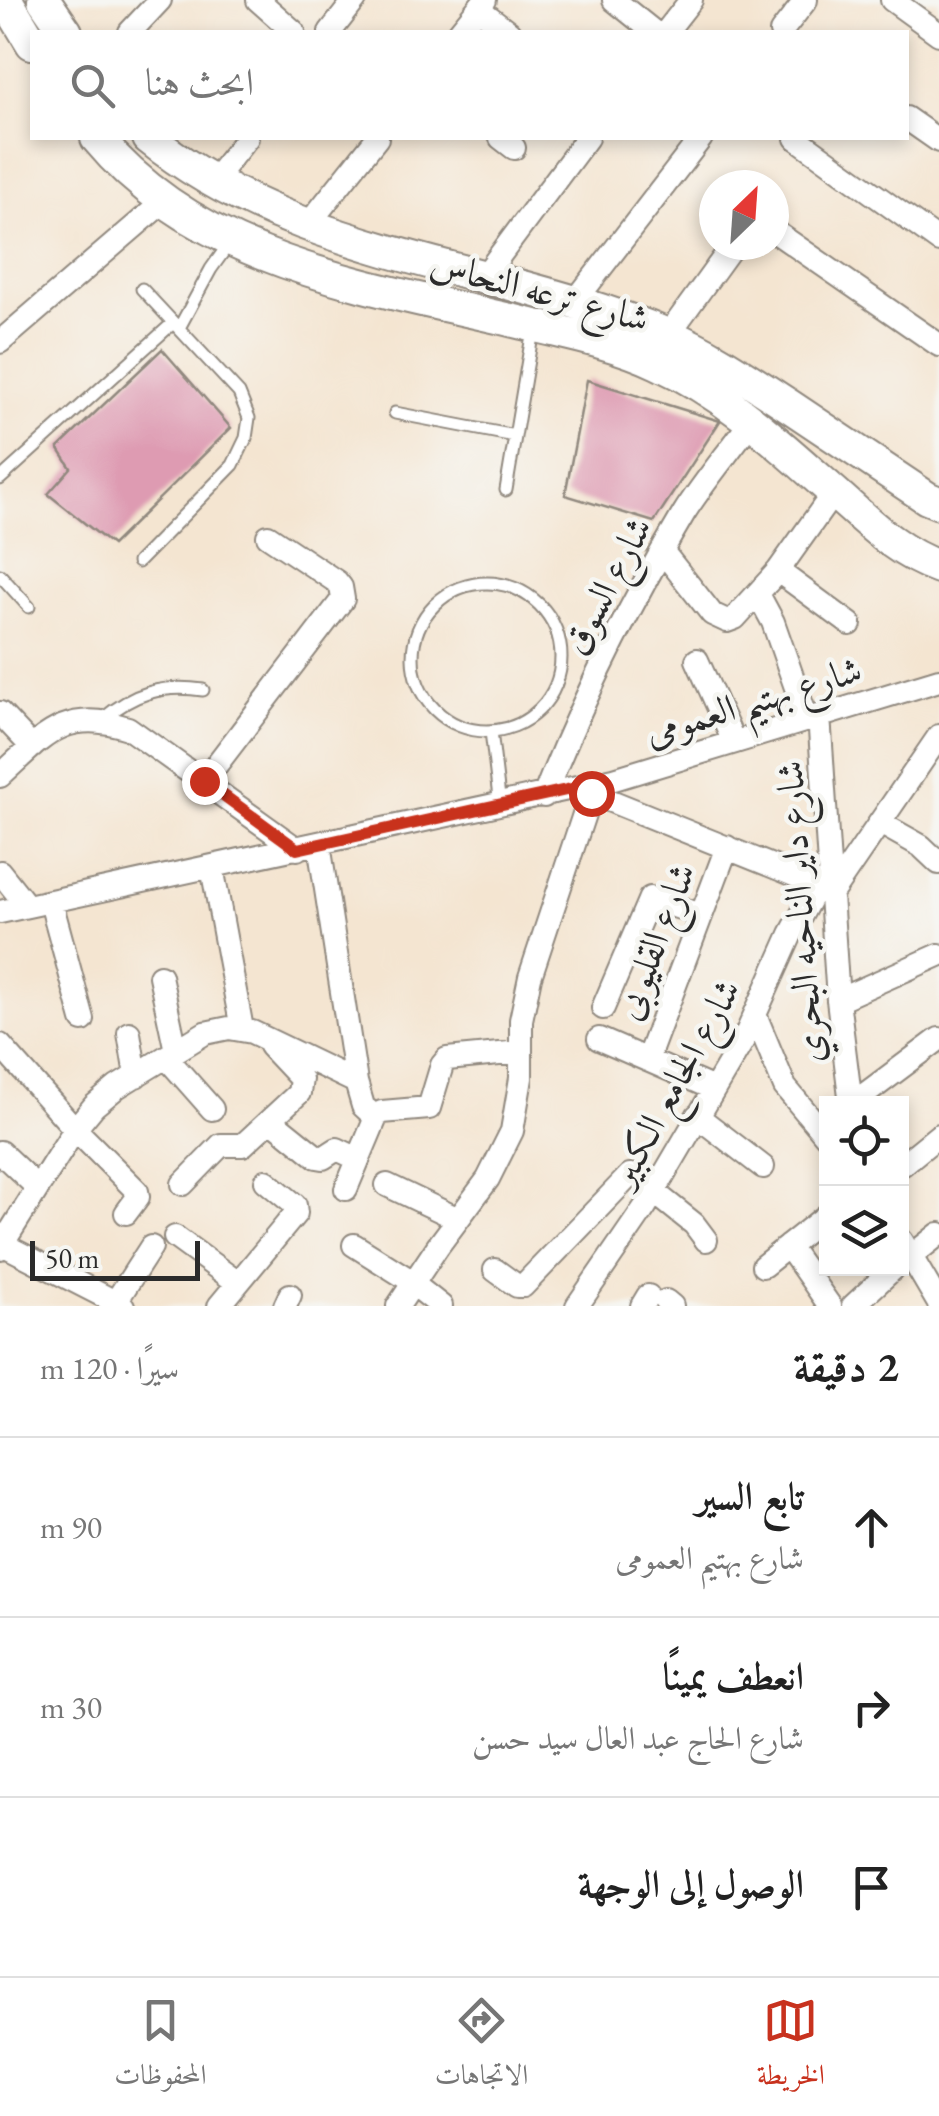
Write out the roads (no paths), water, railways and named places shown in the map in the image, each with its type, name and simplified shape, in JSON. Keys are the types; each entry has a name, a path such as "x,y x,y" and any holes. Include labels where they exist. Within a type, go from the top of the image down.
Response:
{"main road":[{"path":"6,0 30,40"},
{"path":"44,0 65,30"},
{"name":"شارع ترعه النحاس","path":"99,140 162,202 242,246 310,272 534,326 654,361 697,383 752,420 914,558 939,567"},
{"name":"شارع ترعه النحاس","path":"152,140 212,182 307,226 668,335 715,357 939,503"},
{"path":"242,246 272,210"}],"street":[{"path":"132,30 160,0"},
{"path":"258,0 292,30"},
{"path":"332,30 356,0"},
{"path":"614,0 652,30"},
{"path":"668,30 691,0"},
{"path":"783,30 806,0"},
{"path":"892,0 939,34"},
{"path":"461,30 482,4 507,30"},
{"path":"909,120 939,141"},
{"path":"212,182 244,140"},
{"path":"307,226 375,140"},
{"path":"483,278 586,140"},
{"path":"574,304 699,140"},
{"path":"799,140 939,241"},
{"path":"0,342 162,202"},
{"path":"789,241 939,345"},
{"path":"668,335 723,260"},
{"name":"شارع السوق","path":"544,796 574,720 612,643 686,510 752,420"},
{"path":"663,552 719,619 734,618 759,596 834,492"},
{"path":"204,781 342,599 337,582 268,536"},
{"path":"778,571 850,624"},
{"name":"شارع داير الناحيه البحري","path":"759,596 813,717 838,1000 851,1096"},
{"path":"697,660 734,742"},
{"name":"شارع بهتيم العمومى","path":"0,912 592,788 939,680"},
{"path":"0,713 32,747"},
{"path":"0,776 52,730 76,720 103,719 128,728 308,847 356,1082 363,1106 376,1118"},
{"name":"شارع الجامع الكبير","path":"576,1306 655,1190 756,1017 792,934 880,823 939,736"},
{"path":"398,1306 488,1179 512,1131 521,1078 524,998 592,788 827,889"},
{"path":"880,823 921,846 939,862"},
{"name":"شارع القليوبى","path":"646,1060 726,847"},
{"path":"183,1184 223,1143 236,1147 245,1143 300,1093 302,1084 251,1033 212,867"},
{"path":"0,872 39,904 83,1020"},
{"path":"603,1008 650,898 701,916"},
{"path":"838,1000 939,955"},
{"path":"160,976 171,1054 212,1109"},
{"path":"756,1017 785,1086 819,1127"},
{"path":"128,1032 136,1076"},
{"path":"151,1247 117,1305 1,1246 74,1129 105,1096 205,1033 251,1033 356,1082"},
{"path":"599,1039 714,1089"},
{"path":"863,1096 939,1039"},
{"path":"0,1045 74,1129 137,1191 138,1197 126,1213"},
{"path":"346,1189 376,1118 382,1112 429,1108 442,1065 451,1057 520,1052"},
{"path":"697,1116 764,1167"},
{"path":"271,1120 316,1157 323,1158 340,1149 358,1158"},
{"path":"909,1159 939,1135"},
{"path":"0,1152 37,1187"},
{"path":"494,1270 523,1286 630,1175 638,1176 655,1190 694,1224 706,1240"},
{"path":"218,1306 296,1213 295,1205 266,1181"},
{"path":"388,1185 458,1219"},
{"path":"763,1266 819,1222"},
{"path":"909,1253 939,1234"},
{"path":"175,1237 238,1282"},
{"path":"354,1245 413,1282 441,1306"},
{"path":"788,1246 830,1306"},
{"path":"909,1265 939,1304"},
{"path":"853,1306 884,1276"}],"lane":[{"path":"0,479 176,326 211,268 242,246"},
{"path":"138,562 233,466 249,428 248,409 239,393 142,289"},
{"path":"506,490 534,326"},
{"path":"396,414 515,436"},
{"path":"0,575 30,608"},
{"path":"484,584 517,590 543,609 559,638 562,654 548,701 522,723 490,731 458,725 432,706 422,692 413,660 419,628 428,614 452,592 484,584"},
{"path":"103,719 122,703 146,692 165,688 204,690"},
{"path":"490,731 500,806"}]}
